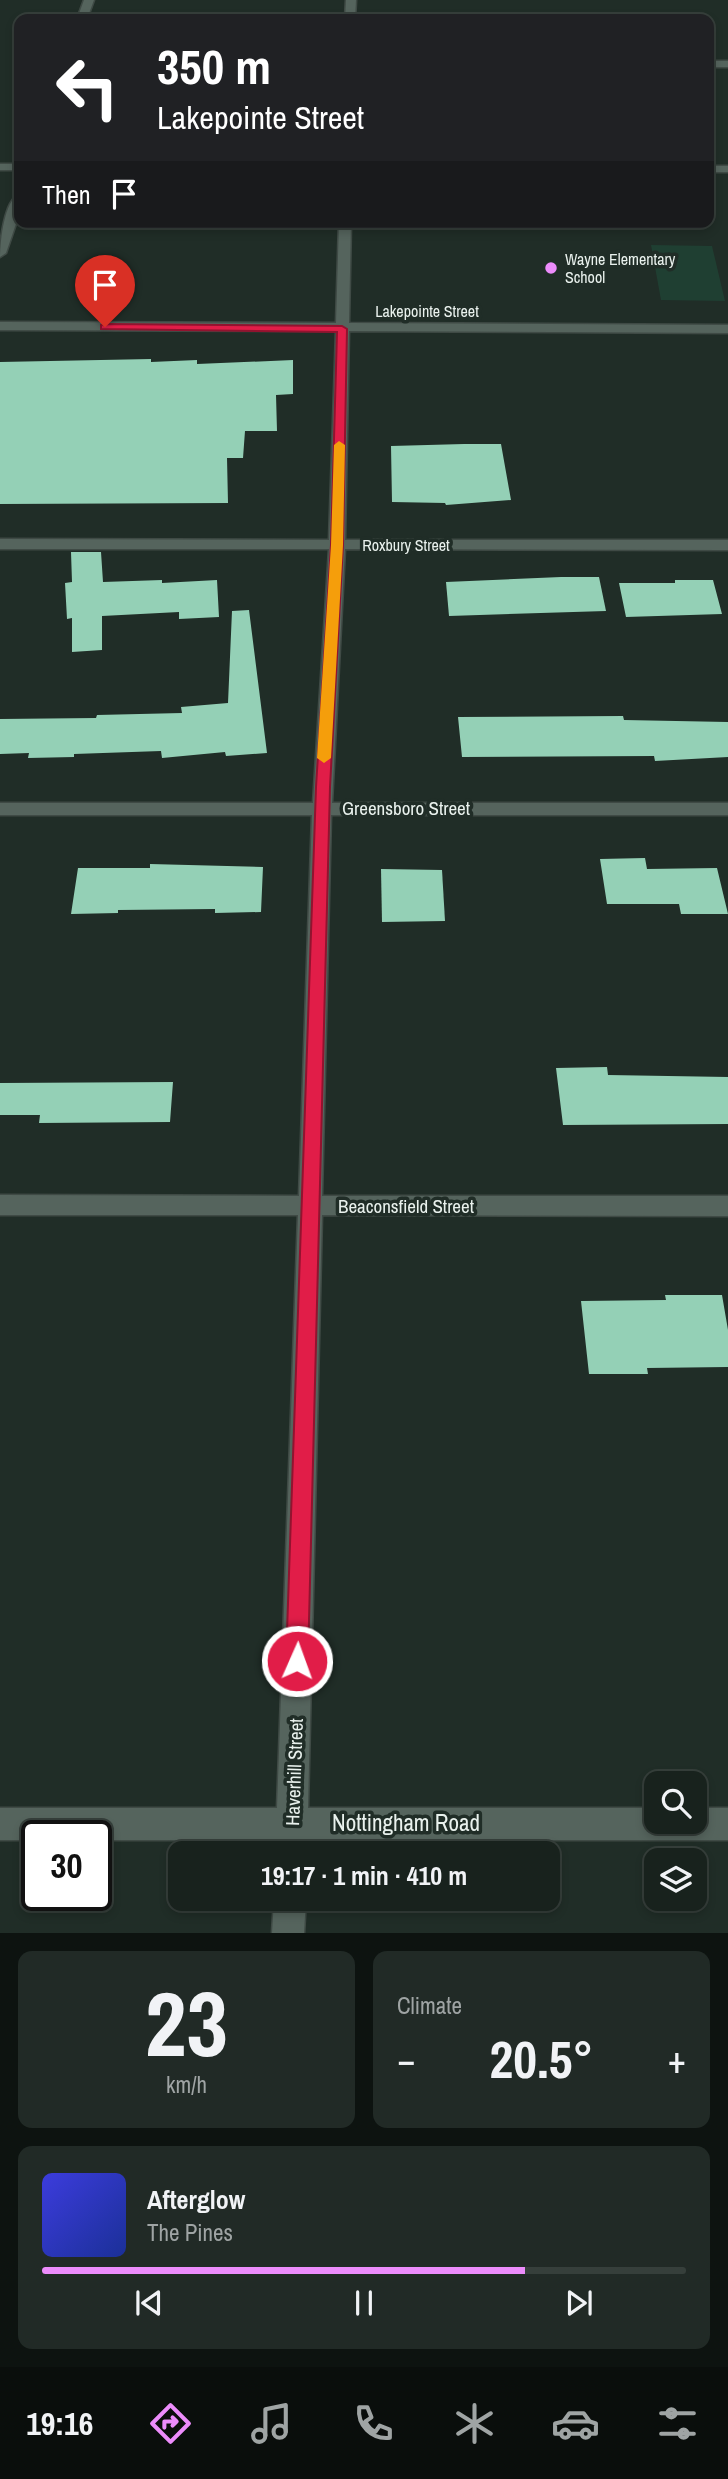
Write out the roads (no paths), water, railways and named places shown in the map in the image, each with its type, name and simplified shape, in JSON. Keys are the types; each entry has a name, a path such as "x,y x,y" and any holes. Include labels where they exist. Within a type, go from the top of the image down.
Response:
{"street":[{"path":"0,253 14,212"},
{"name":"Haverhill Street","path":"291,1841 322,808 337,545 345,228"},
{"name":"Lakepointe Street","path":"0,326 728,329"},
{"name":"Roxbury Street","path":"0,544 728,545"},
{"name":"Greensboro Street","path":"0,809 728,809"},
{"name":"Beaconsfield Street","path":"0,1205 728,1206"},
{"name":"Nottingham Road","path":"0,1824 728,1824"},
{"path":"288,1933 289,1911"}],"place":[{"name":"Wayne Elementary School","path":"551,268"}]}
